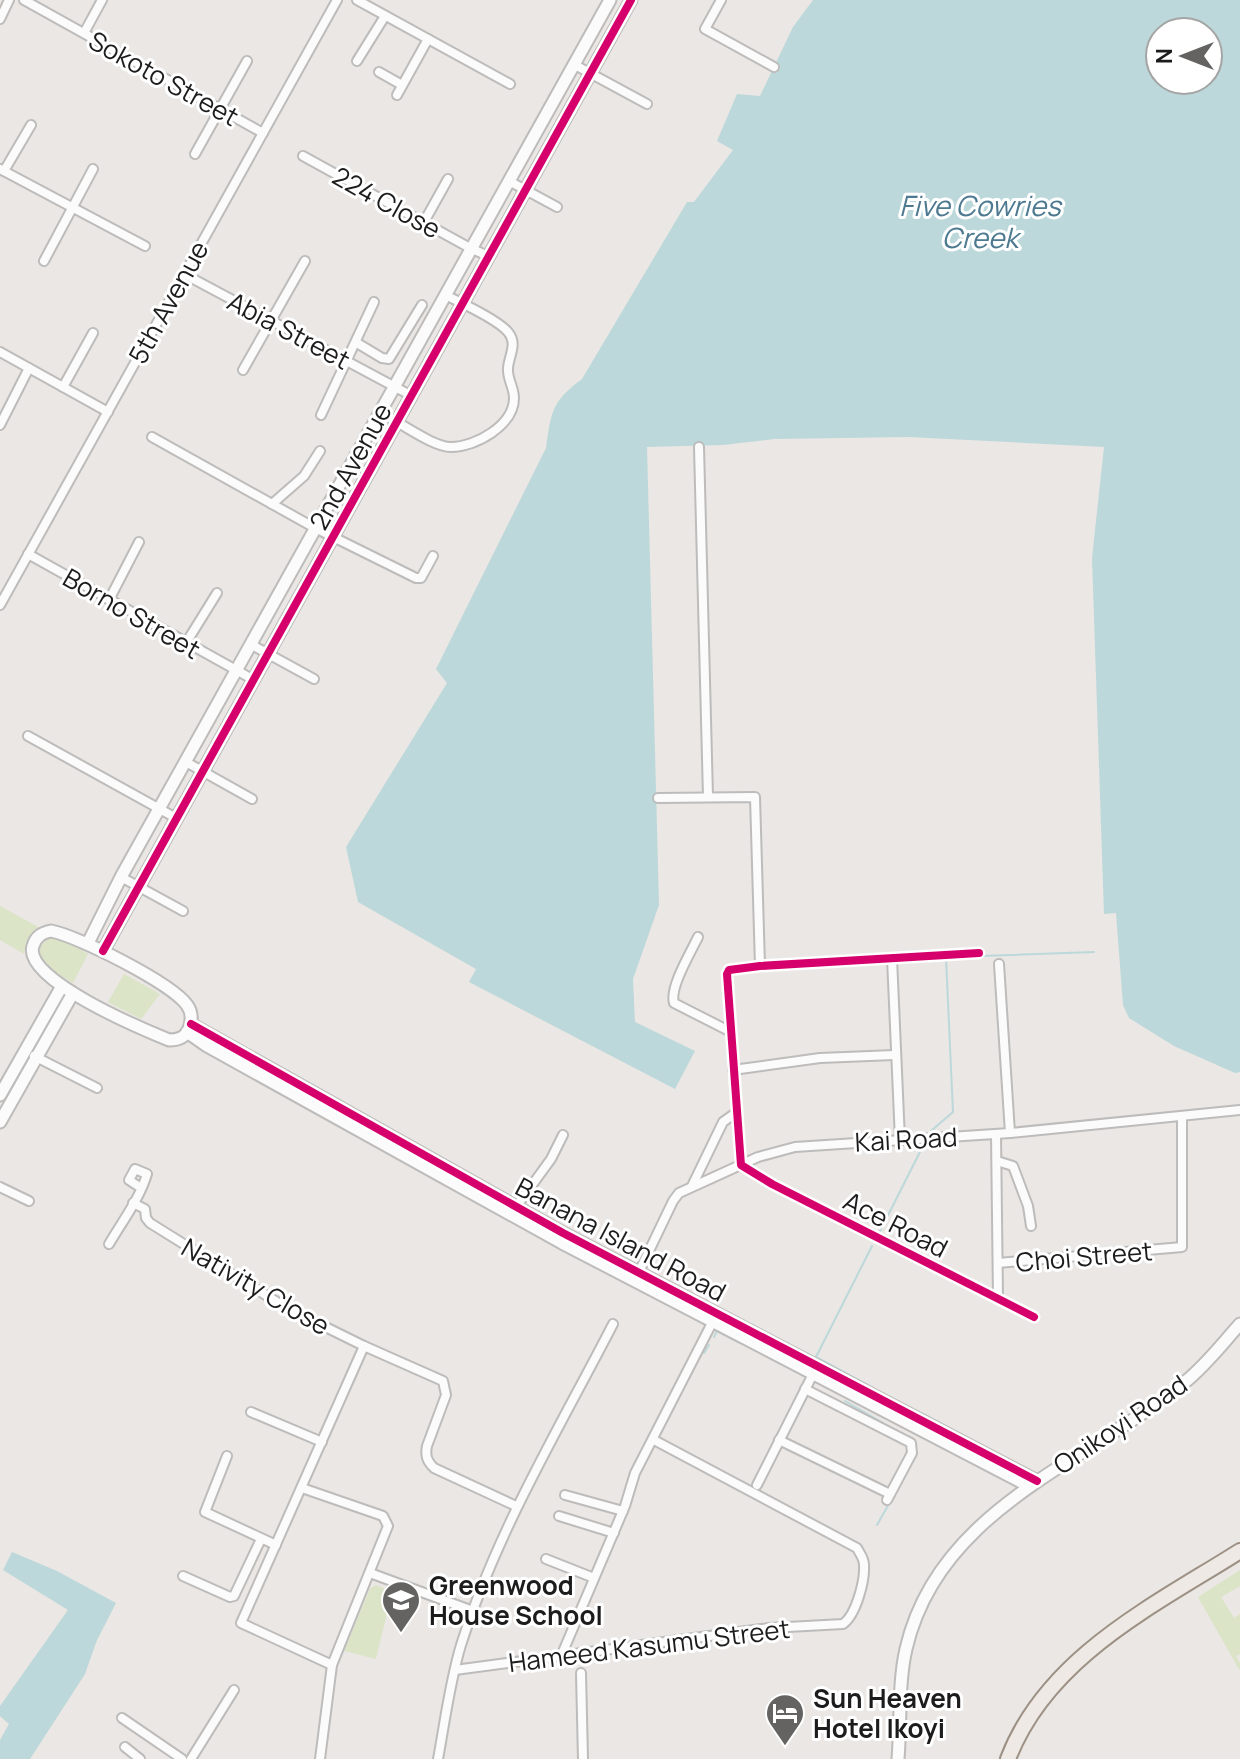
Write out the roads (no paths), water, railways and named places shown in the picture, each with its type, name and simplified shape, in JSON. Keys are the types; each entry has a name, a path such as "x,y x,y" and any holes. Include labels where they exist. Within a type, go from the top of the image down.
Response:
{"main road":[{"path":"1008,1759 1038,1703 1070,1668 1138,1615 1240,1551"},
{"path":"1018,1759 1043,1710 1076,1674 1124,1637 1240,1562"}],"street":[{"path":"0,19 9,0"},
{"name":"Sokoto Street","path":"24,0 263,133"},
{"path":"84,33 102,0"},
{"name":"5th Avenue","path":"0,605 337,0"},
{"path":"357,0 510,84"},
{"name":"2nd Avenue","path":"88,943 235,671 610,0"},
{"name":"2nd Avenue","path":"103,951 631,0"},
{"path":"721,0 705,29 774,67"},
{"path":"357,61 385,16"},
{"path":"397,95 428,39"},
{"path":"195,154 247,61"},
{"path":"575,65 647,104"},
{"path":"379,72 402,85"},
{"path":"31,125 2,170 145,246"},
{"name":"224 Close","path":"303,156 488,256"},
{"path":"44,261 93,169"},
{"path":"424,222 448,179"},
{"path":"509,181 557,207"},
{"path":"243,370 305,261"},
{"name":"Abia Street","path":"184,274 412,396"},
{"path":"380,413 448,447 475,442 490,434 501,424 514,402 508,374 513,344 508,331 445,295"},
{"path":"321,415 374,302"},
{"path":"357,343 389,359 422,305"},
{"path":"63,387 93,333"},
{"path":"0,352 108,412"},
{"path":"0,425 29,368"},
{"path":"152,437 315,528 416,578 421,578 433,556"},
{"path":"699,447 708,797"},
{"path":"272,504 304,476 320,451"},
{"path":"109,600 139,542"},
{"name":"Borno Street","path":"28,554 254,680"},
{"path":"186,643 217,593"},
{"path":"252,645 314,679"},
{"path":"28,736 176,818"},
{"path":"186,762 252,799"},
{"path":"658,798 755,797 760,966"},
{"path":"121,877 183,911"},
{"path":"51,931 68,934 103,951 186,1003 191,1014 189,1028 181,1038 169,1040 73,993 37,966 32,955 33,943 41,934 51,931"},
{"path":"698,937 675,988 674,1003 731,1032"},
{"path":"741,1165 727,974 733,968 979,953"},
{"path":"892,958 900,1140"},
{"path":"999,964 1010,1133"},
{"path":"0,1095 62,986"},
{"path":"0,1122 73,993"},
{"name":"Banana Island Road","path":"189,1028 516,1207 713,1321 1033,1483"},
{"name":"Banana Island Road","path":"189,1028 207,1046 548,1236 637,1276 1033,1483"},
{"path":"25,1051 97,1088"},
{"path":"733,1070 820,1058 894,1055"},
{"name":"Kai Road","path":"637,1276 679,1193 741,1165 795,1147 1010,1133 1240,1110"},
{"path":"692,1187 723,1122 737,1112"},
{"name":"Choi Street","path":"998,1263 1182,1247 1182,1116"},
{"name":"Choi Street","path":"996,1134 998,1298"},
{"path":"516,1207 551,1159 563,1135"},
{"path":"997,1161 1013,1166 1028,1206 1031,1226"},
{"name":"Ace Road","path":"741,1165 772,1184 1034,1317"},
{"path":"0,1187 29,1201"},
{"path":"109,1244 141,1188"},
{"name":"Nativity Close","path":"133,1203 145,1209 150,1223 248,1286 364,1346 443,1381 446,1395 427,1446 425,1455 428,1462 434,1468 516,1506"},
{"path":"562,1654 623,1511 635,1473 713,1321"},
{"path":"438,1759 455,1670 473,1611 516,1506 613,1324"},
{"name":"Onikoyi Road","path":"898,1759 906,1651 924,1601 938,1574 961,1545 997,1511 1033,1483 1187,1381 1240,1324"},
{"path":"332,1665 241,1623 364,1346"},
{"path":"757,1485 813,1374"},
{"path":"779,1440 888,1497 912,1453 911,1443 805,1389"},
{"path":"251,1412 322,1442"},
{"name":"Hameed Kasumu Street","path":"455,1670 769,1628 843,1624 852,1614 865,1561 857,1548 654,1440"},
{"path":"227,1456 205,1512 276,1545"},
{"path":"302,1488 386,1519 388,1532 332,1665 320,1759"},
{"path":"565,1495 623,1511"},
{"path":"559,1516 614,1533"},
{"path":"183,1576 234,1596 261,1539"},
{"path":"546,1559 594,1578"},
{"path":"370,1573 473,1611"},
{"path":"581,1673 583,1759"},
{"path":"207,1759 193,1756 234,1690"},
{"path":"122,1718 182,1759"},
{"path":"125,1747 140,1759"}],"water":[{"name":"Five Cowries Creek","path":"813,0 1240,0 1240,1072 1235,1073 1174,1046 1129,1018 1123,1005 1116,913 1104,914 1092,558 1104,447 909,437 774,439 723,445 647,447 659,905 633,979 635,1022 695,1051 675,1089 469,982 476,969 358,902 346,847 447,683 436,669 546,448 555,408 564,394 582,379 687,202 694,202 733,150 717,141 737,94 760,96 793,27"},
{"path":"12,1552 57,1571 116,1603 97,1640 85,1674 30,1759 0,1759 0,1740 9,1724 0,1716 0,1706 68,1610 3,1570"}],"waterway":[{"path":"979,956 1094,952"},
{"path":"931,1131 953,1112 946,958"},
{"path":"879,1233 923,1146"},
{"path":"872,1246 816,1357 873,1388"},
{"path":"714,1337 717,1331 740,1343"},
{"path":"704,1353 709,1345"},
{"path":"845,1401 911,1439"},
{"path":"923,1414 942,1424"},
{"path":"901,1482 916,1453"},
{"path":"877,1525 890,1502"}],"place":[{"name":"Greenwood House School","path":"401,1634"},
{"name":"Sun Heaven Hotel Ikoyi","path":"785,1747"}]}
